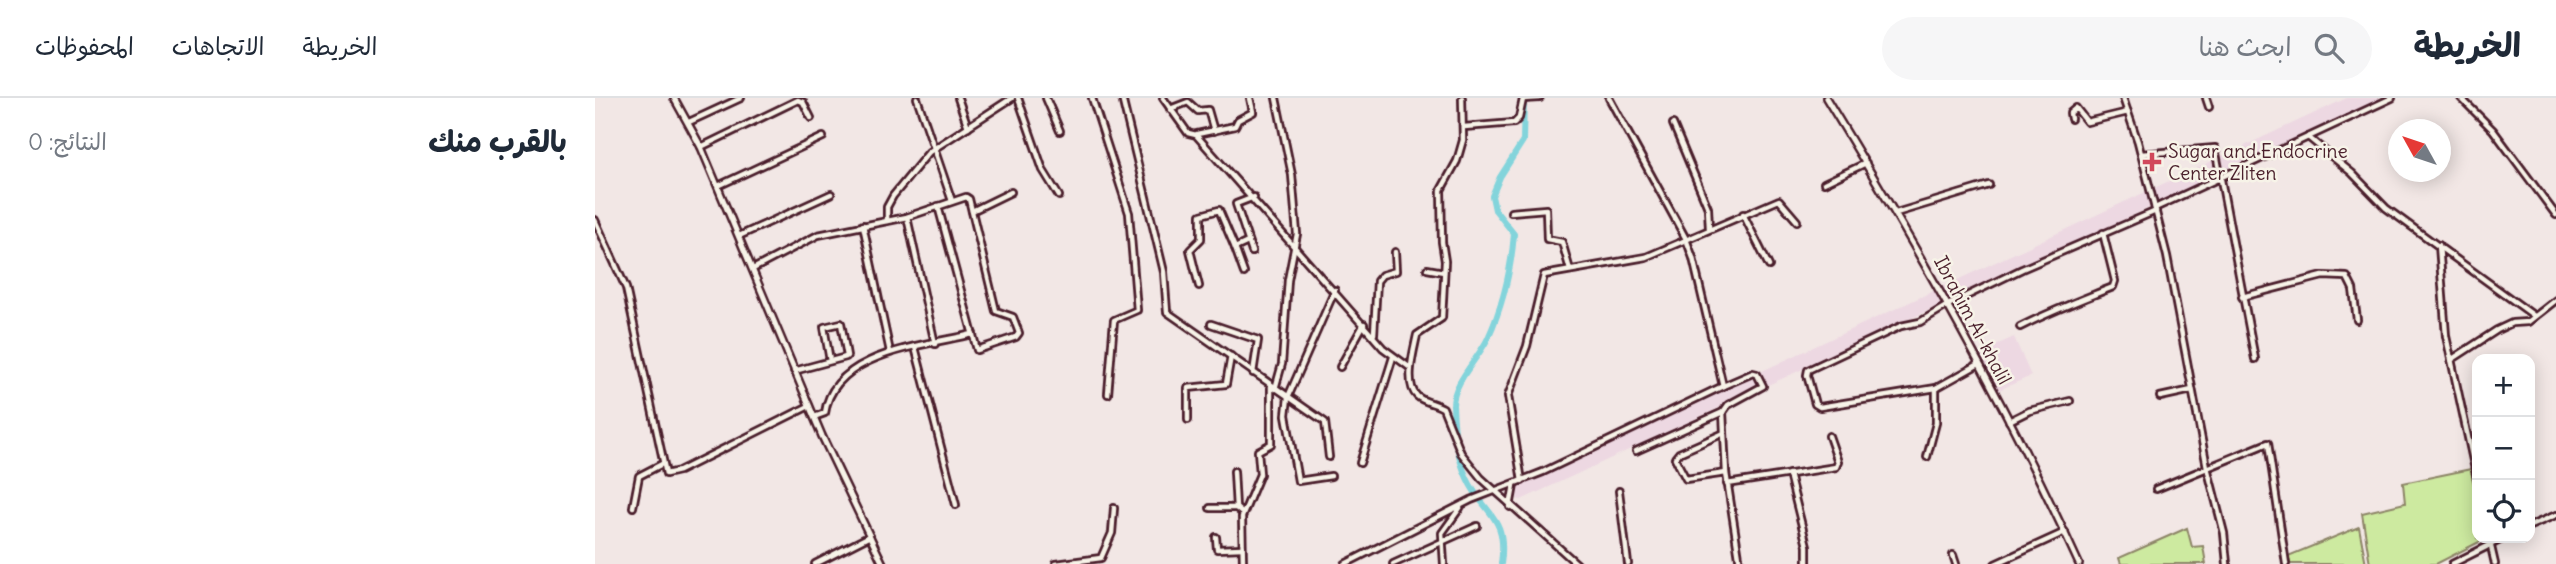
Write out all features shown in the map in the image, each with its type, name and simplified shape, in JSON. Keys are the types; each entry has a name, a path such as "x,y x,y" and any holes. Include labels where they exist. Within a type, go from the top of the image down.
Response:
{"street":[{"path":"674,98 701,147 809,406 883,564"},
{"path":"689,122 741,98"},
{"path":"917,98 952,201"},
{"path":"958,98 968,127"},
{"path":"887,221 886,212 893,197 933,148 1011,98"},
{"path":"1018,98 1043,170 1059,196"},
{"path":"1046,98 1060,131"},
{"path":"1092,98 1129,213 1137,310 1114,320 1108,394"},
{"path":"1122,98 1164,272 1167,312 1326,423 1329,457"},
{"path":"1163,98 1188,134 1196,135 1234,127 1238,120 1253,113 1250,98"},
{"path":"1243,564 1242,513 1260,474 1258,451 1271,444 1273,387 1282,364 1288,280 1297,234 1292,175 1276,98"},
{"path":"1462,98 1464,127 1457,161 1441,190 1444,272 1442,317 1417,335 1409,367 1415,395 1443,408 1465,460 1510,507 1577,564"},
{"path":"1464,127 1514,123 1520,118 1523,99 1540,98"},
{"path":"1609,98 1686,239 1693,258 1723,386"},
{"name":"Ibrahim Al-khalil","path":"1826,98 1948,305 2079,564"},
{"path":"2124,98 2141,154 2180,316 2207,467 2224,533 2227,564"},
{"path":"2206,98 2209,107"},
{"path":"1979,365 1936,388 1820,407 1815,404 1807,373 1901,326 1920,322 1948,305 2392,98"},
{"path":"2461,98 2493,131 2556,215"},
{"path":"701,147 798,100 803,102 811,118"},
{"path":"1170,109 1189,102 1198,111 1208,110 1214,131"},
{"path":"2071,119 2070,113 2076,108 2087,121 2128,112"},
{"path":"1673,124 1708,208 1709,229"},
{"path":"1196,135 1254,197 1294,248 1335,290 1393,357 1409,367"},
{"path":"718,186 823,137"},
{"path":"2308,137 2352,173 2386,208 2533,315"},
{"path":"2141,154 2213,146 2255,359"},
{"path":"1824,183 1866,163"},
{"path":"1896,213 1989,185"},
{"path":"972,211 1011,191"},
{"path":"739,236 831,194"},
{"path":"1252,251 1236,204 1254,197"},
{"path":"753,269 800,242 837,229 907,217 952,201 968,198 996,311 1013,317 1019,333 996,345 977,350 938,206"},
{"path":"1522,481 1508,396 1527,346 1544,275 1646,257 1779,200 1797,221"},
{"path":"1511,212 1546,209 1548,239 1562,242 1570,270"},
{"path":"1199,286 1190,250 1201,239 1201,216 1219,210 1244,273"},
{"path":"1742,214 1769,266"},
{"path":"907,217 935,344"},
{"path":"595,220 626,288 663,464 669,475 809,406"},
{"path":"863,225 890,352"},
{"path":"2020,327 2060,307 2085,302 2113,287 2115,281 2103,233"},
{"path":"1235,248 1248,242"},
{"path":"2439,245 2443,315 2472,456"},
{"path":"1374,335 1378,279 1397,271 1395,253"},
{"path":"1427,270 1444,272"},
{"path":"2242,298 2323,276 2347,277 2353,289 2357,320"},
{"path":"1331,476 1298,481 1288,426 1288,397 1335,290"},
{"path":"2451,360 2497,330 2512,323 2528,321 2556,300"},
{"path":"794,370 830,361 847,355 841,323 824,327 830,361"},
{"path":"1211,324 1258,340 1253,373"},
{"path":"1340,367 1364,324"},
{"path":"814,417 824,413 829,394 852,371 890,352 973,334"},
{"path":"915,347 955,505"},
{"path":"1188,420 1188,388 1226,384 1231,356"},
{"path":"1360,463 1393,357"},
{"path":"1345,564 1462,505 1522,481 1723,386 1753,373 1757,374 1763,386 1728,405 1723,412 1636,451"},
{"path":"1927,457 1936,423 1936,388"},
{"path":"2160,397 2193,390"},
{"path":"2009,421 2029,411 2070,401"},
{"path":"1723,412 1727,484 1740,564"},
{"path":"1724,433 1679,453 1675,458 1686,479 1726,472"},
{"path":"1727,484 1836,467 1838,462 1829,436"},
{"path":"2156,489 2268,443 2286,564"},
{"path":"633,508 639,476 663,464"},
{"path":"1234,471 1236,508"},
{"path":"1789,474 1805,536 1807,564"},
{"path":"1510,507 1514,484"},
{"path":"1619,491 1628,564"},
{"path":"1444,564 1440,542 1444,527 1462,505"},
{"path":"1056,564 1101,558 1112,533 1114,508"},
{"path":"1210,508 1236,508 1242,513"},
{"path":"2535,524 2556,515"},
{"path":"1393,564 1477,526"},
{"path":"1995,564 2065,532"},
{"path":"814,564 870,536"},
{"path":"1216,537 1217,549 1243,548"},
{"path":"2452,564 2487,543"},
{"path":"2490,543 2495,564"},
{"path":"1953,555 1956,564"}],"shaded area":[{"path":"2347,98 2385,98 1521,500 1517,499 1514,490 1518,485"},
{"path":"2014,337 2031,376 1997,391 1980,352"}],"green space":[{"path":"2471,469 2472,543 2477,543 2436,564 2370,564 2362,513 2405,503 2403,483"},
{"path":"2359,527 2366,564 2290,564 2288,556"},
{"path":"2187,528 2192,547 2203,546 2206,564 2121,564 2119,558"}],"waterway":[{"path":"1501,564 1502,548 1498,525 1474,491 1460,460 1453,405 1457,388 1488,338 1506,288 1514,234 1495,210 1492,196 1500,177 1523,141 1524,100"}],"place":[{"name":"Sugar and Endocrine Center Zliten","path":"2152,162"}]}
